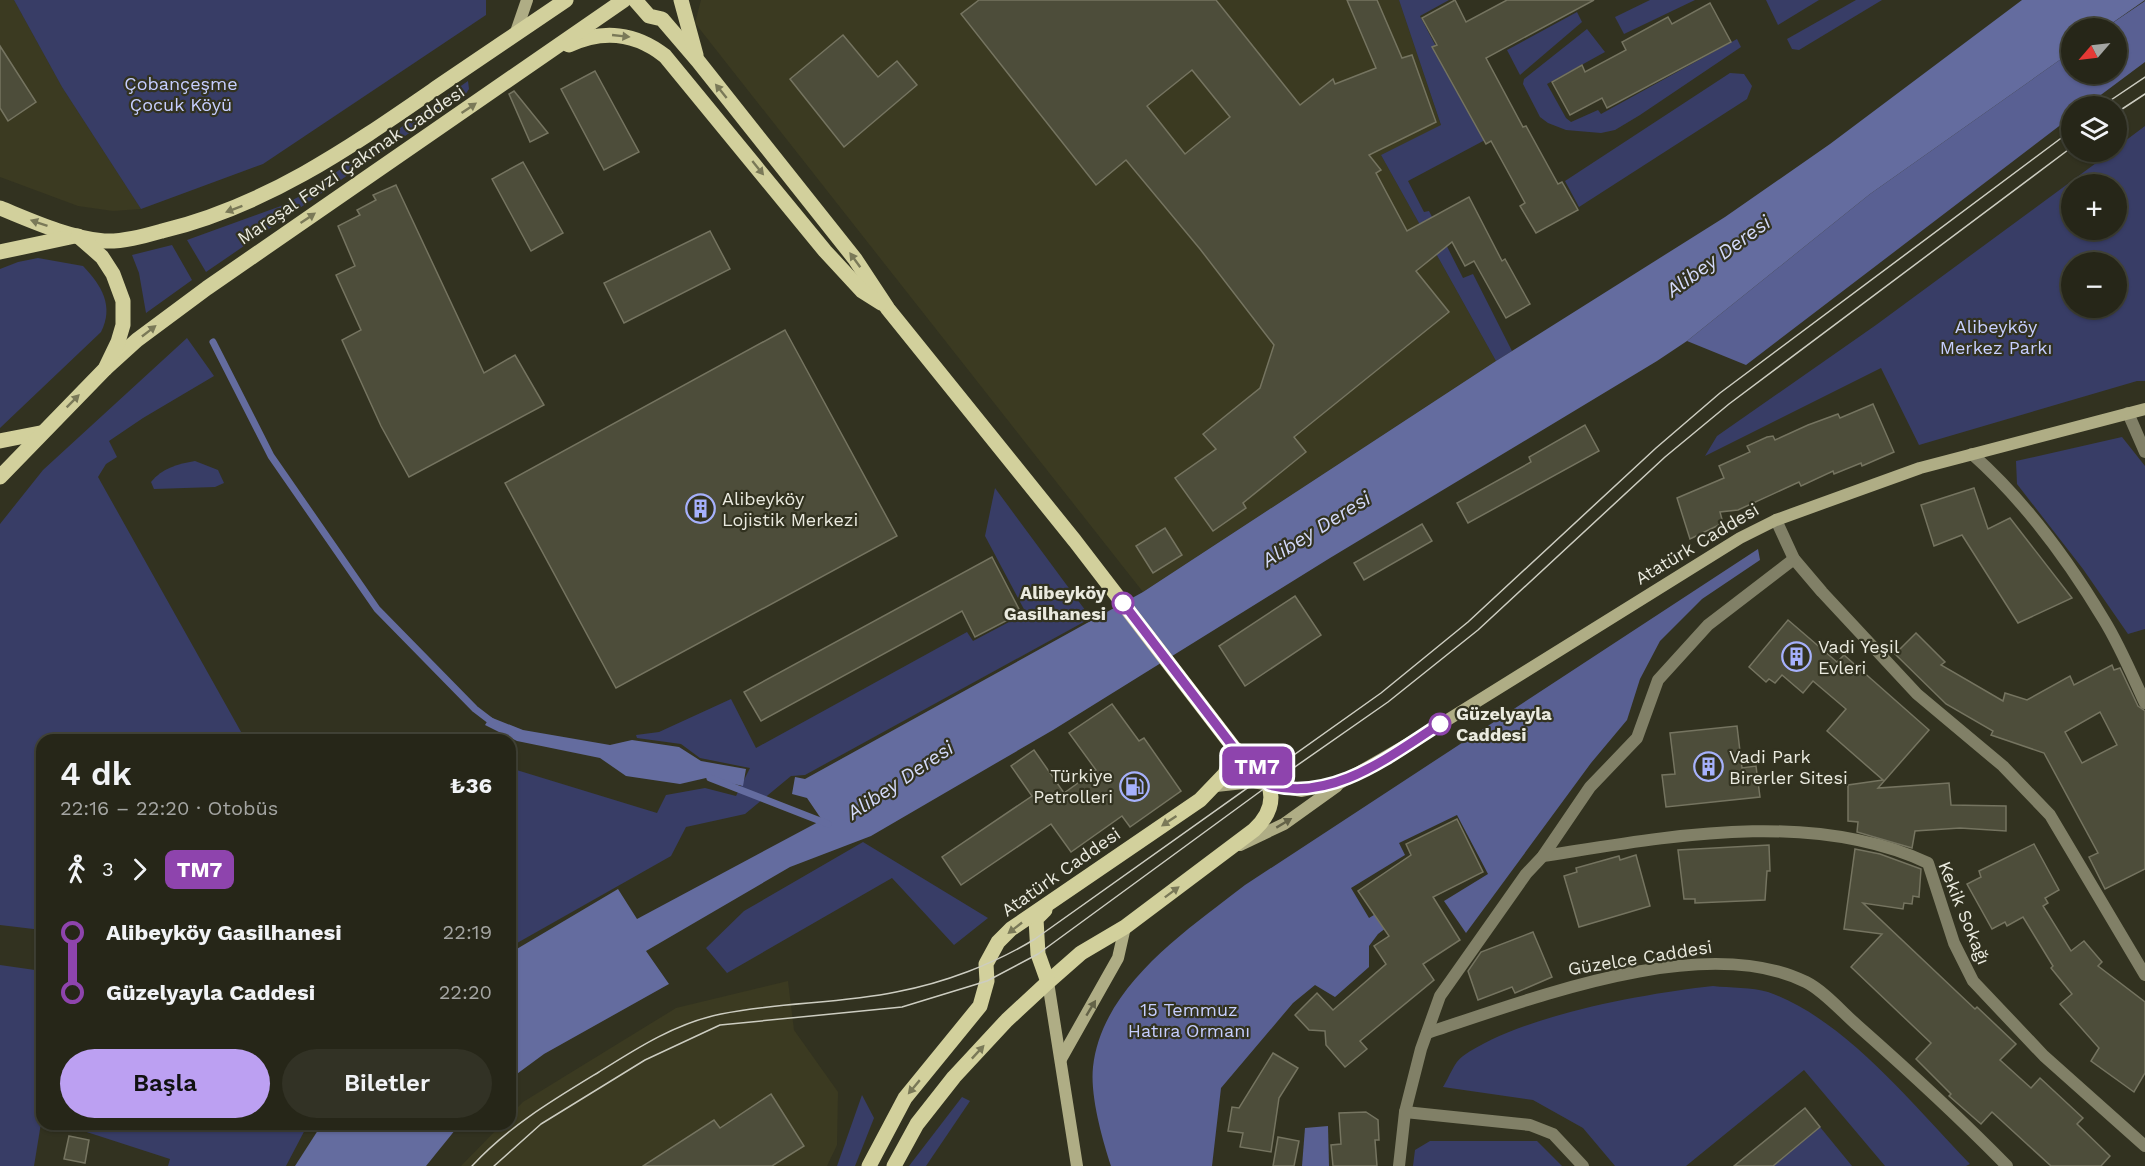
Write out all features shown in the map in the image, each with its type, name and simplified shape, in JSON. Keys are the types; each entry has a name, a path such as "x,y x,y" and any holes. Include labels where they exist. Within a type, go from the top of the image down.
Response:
{"main road":[{"path":"515,35 527,0"},
{"name":"Mareşal Fevzi Çakmak Caddesi","path":"0,208 78,236 105,241 141,236 210,218 273,192 392,119 566,0"},
{"name":"Mareşal Fevzi Çakmak Caddesi","path":"0,477 40,433 137,340 207,288 624,0"},
{"path":"635,0 649,16 662,19 698,61 855,259 888,309 1116,594 1234,748 1252,761 1269,785"},
{"path":"681,0 698,61"},
{"path":"545,55 582,39 601,36 626,36 651,45 677,68 825,251 862,291 888,309"},
{"path":"0,252 78,236 102,257 113,274 123,301 123,325 105,369"},
{"name":"Atatürk Caddesi","path":"1232,849 1284,824 1329,794 1340,783 1420,737 1740,538 1776,520 1920,468 2145,409"},
{"path":"0,441 40,433"},
{"name":"Atatürk Caddesi","path":"870,1166 905,1098 980,1006 987,981 986,964 998,942 1011,929 1200,800 1216,786 1230,765 1234,748"},
{"name":"Atatürk Caddesi","path":"1216,786 1253,782 1302,791 1340,783"},
{"name":"Atatürk Caddesi","path":"894,1166 917,1124 954,1077 1007,1020 1081,953 1125,927 1232,849 1266,819 1272,799 1269,785"},
{"path":"1062,894 1036,919 1038,954 1048,982 1077,1166"},
{"path":"1061,1059 1118,957 1125,927"}],"street":[{"path":"2127,413 2145,452"},
{"path":"1972,453 2005,483 2065,563 2104,620 2145,703"},
{"path":"1776,520 1794,559 1822,592 1917,694 2003,766 2050,815 2139,952 2145,975"},
{"path":"1400,1166 1404,1112 1426,1033 1440,996 1526,874 1543,856 1590,787 1636,738 1658,680 1708,625 1794,559"},
{"name":"Kekik Sokağı","path":"1543,856 1666,837 1777,832 1831,837 1899,850 1928,864 1954,943 1973,981 2044,1056 2131,1131 2145,1146"},
{"name":"Güzelce Caddesi","path":"1426,1033 1555,990 1620,977 1714,963 1746,963 1779,970 1808,983 1941,1099 2007,1166"},
{"path":"1404,1112 1530,1125 1553,1134 1583,1166"}],"shaded area":[{"path":"0,0 14,0 62,87 141,209 113,211 78,206 0,177"},
{"path":"701,0 1399,0 1441,126 1381,155 1496,361 1143,592 695,23"},
{"path":"788,981 794,1030 838,1092 837,1145 827,1166 461,1166 496,1130 516,1130 516,1109 523,1102 676,1008"}],"green space":[{"name":"Çobançeşme Çocuk Köyü","path":"14,0 486,0 486,15 263,164 141,209 62,87"},
{"path":"1399,0 1449,0 1420,16 1485,140 1408,181 1424,212 1429,211 1463,278 1473,274 1512,351 1496,361 1381,155 1441,125"},
{"path":"1650,0 1695,0 1624,34 1615,17"},
{"path":"1766,0 1819,0 1778,25"},
{"path":"1856,0 1882,0 1799,50 1792,49 1787,39"},
{"path":"2145,1 2145,62 2127,75 2127,18 2120,18"},
{"path":"1577,12 1582,22 1520,75 1507,50"},
{"path":"1587,29 1605,52 1547,84 1566,118 1571,122 1598,110 1601,114 1737,39 1741,47 1615,130 1601,133 1566,130 1540,117 1523,84 1524,79"},
{"path":"2061,59 2061,84 2116,84 2099,96 2061,96 2061,125 1746,365 1687,341 1870,194"},
{"path":"1730,73 1744,74 1752,86 1747,99 1579,207 1565,181"},
{"path":"468,81 469,89 465,95 206,272 187,240 281,206 306,193"},
{"name":"Alibeyköy Merkez Parkı","path":"2145,126 2145,381 2137,381 1919,445 1881,368 1705,456 1717,436 1876,325 2061,189 2061,240 2127,240 2127,174 2081,174 2097,162 2127,162 2127,140"},
{"path":"172,245 192,280 146,313 139,273 132,255"},
{"path":"38,258 83,266 96,281 104,297 105,323 101,332 0,428 0,269"},
{"path":"187,338 214,376 109,441 117,457 106,464 98,477 242,734 36,734 36,929 0,925 0,524 43,470"},
{"path":"2122,437 2145,466 2145,629 2128,634 2083,569 2017,484 2016,461"},
{"path":"195,461 218,470 224,483 215,487 154,489 151,482 160,473 177,465"},
{"path":"995,488 1091,618 805,775 791,776 745,814 686,827 671,856 516,944 516,770 657,813 666,795 705,788 736,796 750,768 700,758 681,744 637,738 636,735 659,732 731,699 756,748 967,632 973,641 1026,613 985,536"},
{"name":"15 Temmuz Hatıra Ormanı","path":"1758,549 1760,560 1702,599 1660,641 1640,679 1627,720 1591,763 1466,933 1444,901 1488,874 1457,815 1399,843 1405,855 1351,888 1369,918 1405,896 1415,906 1378,934 1369,946 1369,967 1335,997 1315,985 1293,1003 1221,1088 1212,1166 1111,1166 1093,1091 1093,1067 1100,1038 1112,1011 1129,986 1173,941 1245,885"},
{"path":"863,842 988,918 954,945 892,878 727,973 706,948 744,911"},
{"path":"0,965 36,970 36,1130 40,1130 34,1166 0,1166"},
{"path":"1713,986 1762,990 1796,1005 1824,1022 1877,1066 1970,1164 1966,1166 1885,1166 1804,1070 1686,1166 1615,1166 1583,1128 1533,1100 1443,1087 1454,1066 1463,1056 1517,1029 1549,1018 1618,1001"},
{"path":"862,1095 874,1118 855,1166 837,1166"},
{"path":"962,1097 970,1101 926,1166 909,1166"},
{"path":"1328,1126 1329,1166 1302,1166 1305,1128"},
{"path":"1820,1127 1852,1166 1773,1166"},
{"path":"81,1130 305,1130 286,1166 168,1166 170,1159"},
{"path":"1430,1141 1537,1141 1562,1166 1413,1166 1415,1150"}],"water":[{"name":"Alibey Deresi","path":"2022,0 2145,0 2119,18 2061,18 2061,59 1870,194 1687,341 1657,361 1330,558 1053,730 871,836 790,867 646,951 669,984 544,1054 516,1075 516,949 618,889 637,919 822,820 807,798 792,794 795,777 805,779 1143,592 1496,361 1725,217 1830,144"},
{"path":"490,717 523,730 610,745 632,740 679,747 701,761 746,769 743,786 706,778 680,784 626,776 600,758 517,741 516,734 503,734 485,725"},
{"path":"318,1130 455,1130 426,1166 295,1166"}],"building":[{"path":"979,0 1216,0 1300,105 1333,79 1335,84 1376,68 1347,0 1377,0 1402,58 1412,55 1436,122 1369,155 1381,170 1376,173 1407,231 1469,197 1502,261 1505,259 1530,304 1506,318 1474,261 1465,266 1452,242 1416,271 1449,312 1294,437 1306,452 1243,503 1246,508 1213,531 1175,478 1216,449 1203,434 1260,388 1274,345 1200,249 1126,160 1096,185 961,14","holes":["1192,70 1230,117 1185,154 1147,106"]},
{"path":"1455,0 1466,22 1507,0 1594,0 1486,58 1523,127 1526,126 1558,184 1562,182 1578,210 1536,233 1520,206 1525,203 1491,141 1486,144 1432,47 1437,45 1422,18"},
{"path":"1710,3 1731,42 1607,108 1602,98 1570,115 1552,82 1582,65 1585,72 1626,50 1622,42 1668,17 1672,24"},
{"path":"843,35 878,77 897,61 917,85 844,147 790,79"},
{"path":"0,46 36,102 8,121 0,108"},
{"path":"595,71 639,152 604,170 561,89"},
{"path":"514,91 548,133 530,142 509,94"},
{"path":"523,162 563,233 531,251 492,179"},
{"path":"396,185 484,373 515,355 544,405 409,477 381,426 342,340 361,330 336,275 355,266 338,226 360,215 357,210 376,200 373,195"},
{"path":"710,231 730,269 624,323 604,283"},
{"name":"Alibeyköy Lojistik Merkezi","path":"785,330 897,536 616,688 505,483"},
{"path":"1873,404 1894,452 1862,466 1861,463 1834,474 1833,471 1801,486 1799,482 1738,510 1720,512 1723,523 1690,539 1677,498 1724,478 1719,466 1750,452 1747,446 1767,437 1773,436 1775,440 1808,425 1838,414 1840,418"},
{"path":"1585,425 1599,451 1468,523 1457,503 1531,462 1529,457"},
{"path":"1974,488 1988,529 2010,518 2072,598 2018,623 1962,535 1934,546 1921,505"},
{"path":"1422,524 1432,541 1364,580 1354,563"},
{"path":"1165,528 1182,555 1153,573 1136,546"},
{"path":"992,557 1021,613 975,637 962,611 761,721 744,692"},
{"path":"1295,596 1321,635 1245,686 1219,646"},
{"path":"1788,620 1837,662 1844,655 1929,730 1878,788 1949,783 1951,805 2006,806 2006,831 1960,828 1915,831 1912,848 1857,832 1858,822 1848,821 1848,785 1883,780 1827,731 1846,709 1813,681 1803,693 1782,675 1775,683 1769,679 1766,682 1749,667"},
{"path":"1916,633 1945,662 1941,665 2003,701 2005,693 2027,700 2070,676 2074,685 2112,665 2114,670 2120,668 2138,706 2145,711 2145,869 2105,889 2089,857 2098,853 2044,753 1991,735 1993,731 1946,704 1895,654","holes":["2100,712 2117,745 2082,763 2065,732"]},
{"path":"1112,704 1139,741 1144,738 1181,791 1130,827 1122,816 1071,852 1051,824 961,885 942,857 1032,796 1011,766 1034,750 1064,793 1096,770 1069,733"},
{"name":"Vadi Park Birerler Sitesi","path":"1737,726 1742,768 1756,766 1760,797 1666,807 1662,775 1675,774 1670,733"},
{"path":"1457,819 1483,872 1433,897 1460,940 1423,964 1434,980 1360,1041 1367,1049 1345,1067 1326,1045 1325,1031 1309,1030 1295,1015 1317,993 1333,1010 1386,964 1374,946 1389,936 1358,891 1411,855 1406,844"},
{"path":"2034,844 2059,890 2045,898 2048,903 2043,906 2071,951 2084,941 2102,962 2098,966 2145,1002 2145,1073 2134,1092 2091,1061 2099,1048 2060,1004 2072,994 2051,968 2053,966 2023,917 2007,926 2005,922 1992,929 1967,884 1981,877 1979,871"},
{"path":"1769,845 1770,871 1767,871 1765,900 1695,903 1695,899 1684,899 1678,850"},
{"path":"1855,849 1880,854 1921,869 1919,897 1913,896 1912,904 1904,903 1903,909 1863,903 1975,1009 1977,1007 2016,1044 2000,1060 2031,1088 2040,1078 2083,1118 2077,1124 2110,1156 2101,1166 2051,1166 1992,1112 1981,1124 1949,1096 1951,1094 1916,1059 1931,1043 1851,967 1882,934 1844,929"},
{"path":"1636,855 1650,906 1579,927 1564,876 1577,872 1576,868 1619,856 1620,860"},
{"path":"1533,932 1552,977 1515,993 1512,987 1478,1000 1468,971 1481,952"},
{"path":"1273,1053 1298,1068 1279,1098 1271,1152 1240,1147 1243,1133 1228,1131 1232,1107 1239,1108"},
{"path":"771,1094 804,1146 772,1166 643,1166 714,1120 720,1128"},
{"path":"1805,1108 1820,1127 1773,1166 1734,1166"},
{"path":"1366,1112 1378,1120 1379,1140 1375,1140 1377,1166 1333,1166 1331,1145 1341,1144 1339,1113"},
{"path":"69,1136 89,1140 85,1163 64,1159"},
{"path":"1278,1137 1299,1141 1294,1166 1273,1166"}],"waterway":[{"path":"213,342 271,456 377,609 475,709 496,725"},
{"path":"710,778 828,824"}],"tram line":[{"path":"2117,96 2145,77"},
{"path":"2127,106 2145,94"},
{"path":"516,1126 642,1045 688,1023 743,1010 853,999 914,988 950,978 986,964 1035,939 1381,693 1468,622 1656,448 1720,393 2061,138"},
{"path":"494,1166 541,1124 645,1060 720,1025 902,1007 987,981 1038,954 1269,785 1388,702 1478,630 1665,457 1729,404 2061,155"},
{"path":"472,1166 511,1130"}],"bus line":[{"name":"TM7","path":"1123,603 1234,748 1252,761 1269,785 1302,791 1340,783 1440,724"}],"place":[{"name":"Alibeyköy Lojistik Merkezi","path":"701,509"},
{"name":"Alibeyköy Gasilhanesi","path":"1123,603"},
{"name":"Vadi Yeşil Evleri","path":"1797,657"},
{"name":"Güzelyayla Caddesi","path":"1440,724"},
{"name":"Vadi Park Birerler Sitesi","path":"1708,767"},
{"name":"Türkiye Petrolleri","path":"1134,786"}]}
